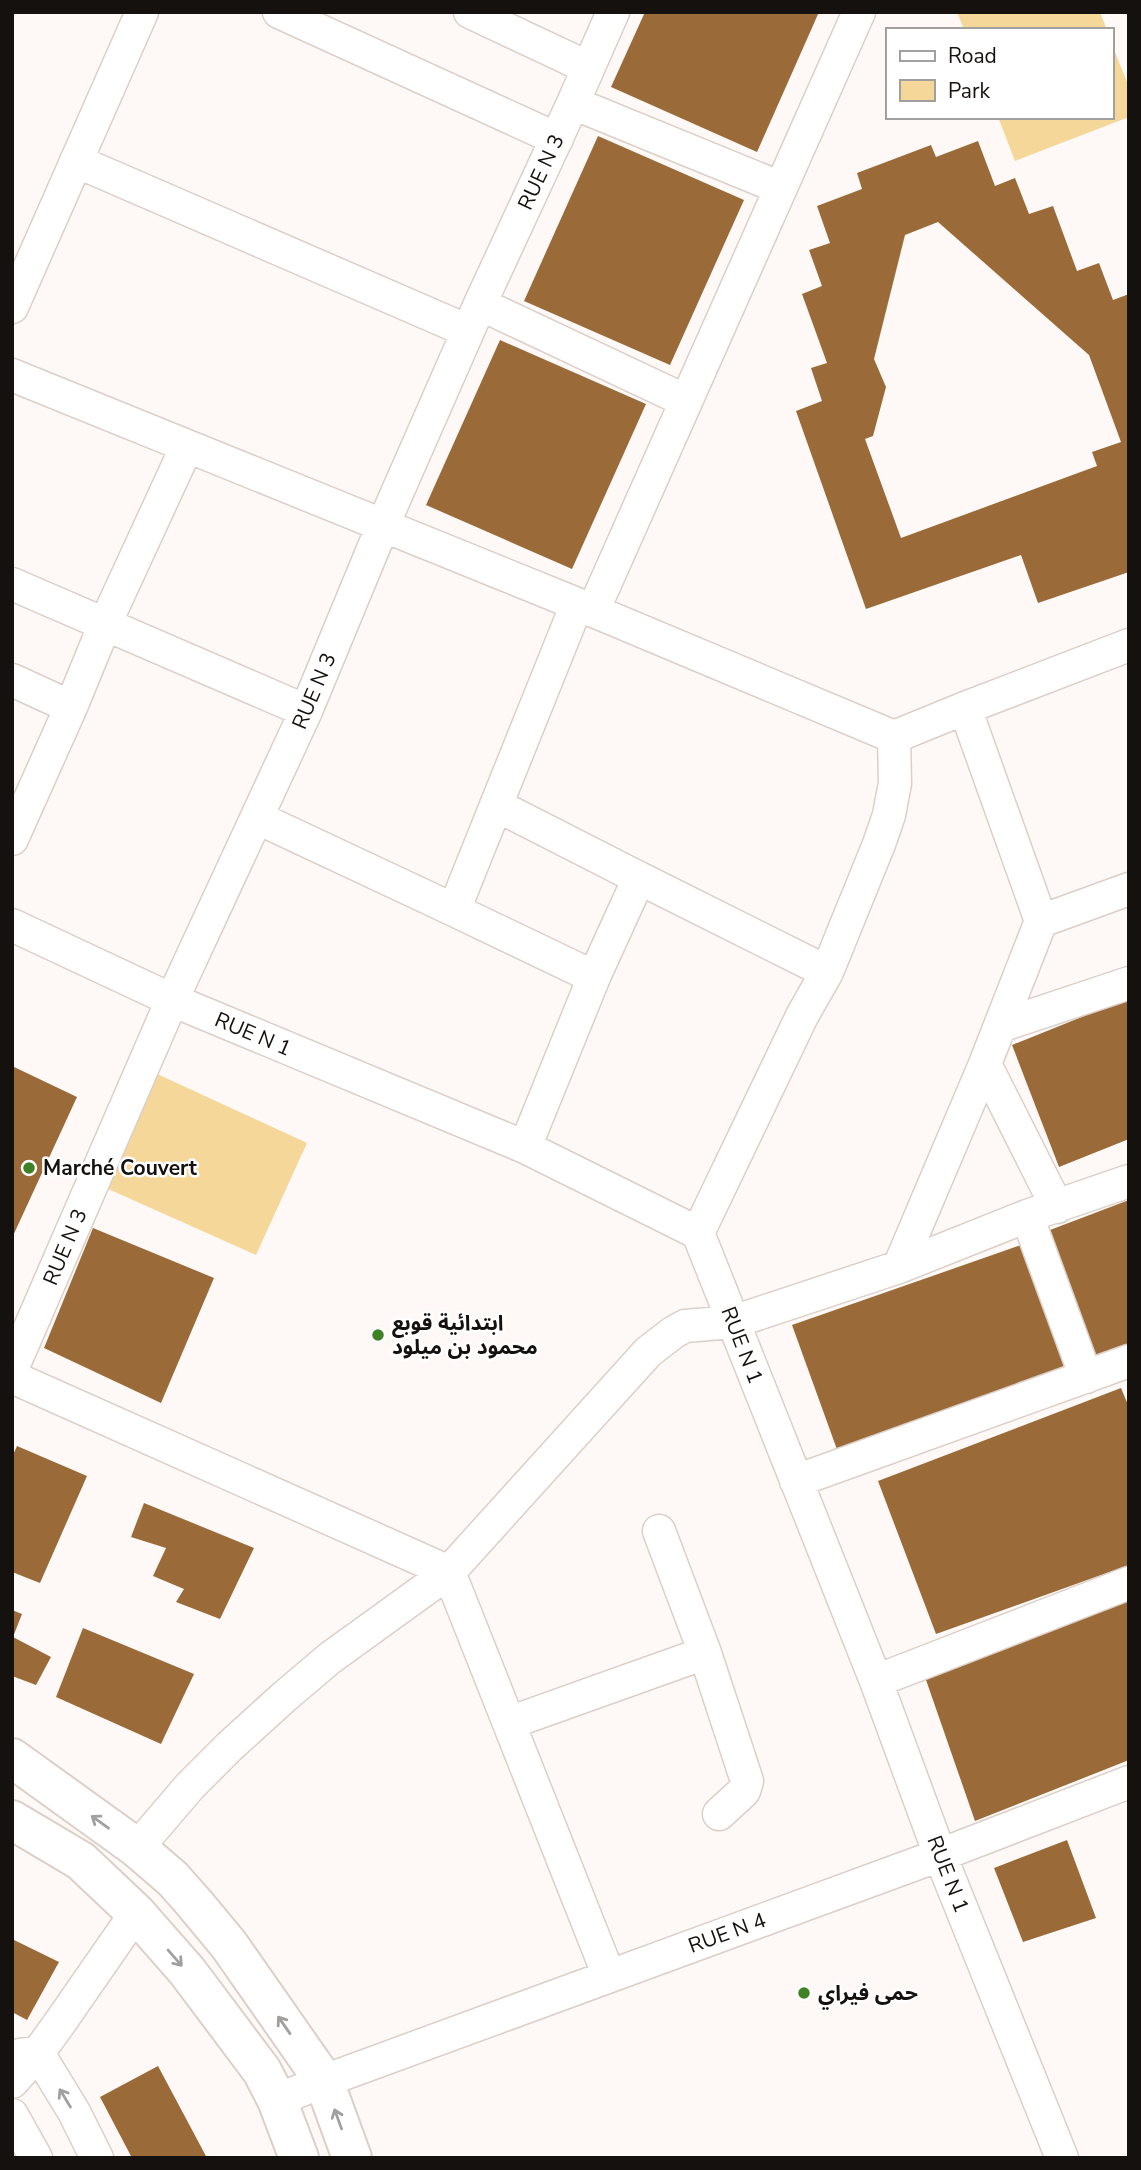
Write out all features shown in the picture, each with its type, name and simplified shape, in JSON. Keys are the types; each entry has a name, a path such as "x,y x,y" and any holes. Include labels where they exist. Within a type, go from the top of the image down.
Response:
{"main road":[{"path":"12,1758 137,1848 173,1879 229,1945 324,2081 352,2158"},
{"path":"12,1819 81,1861 136,1913 187,1971 262,2071 277,2100 299,2158"}],"street":[{"path":"12,307 142,12"},
{"path":"279,12 556,139"},
{"path":"470,12 587,67"},
{"name":"RUE N 3","path":"12,1368 172,1000 306,711 383,525 612,12"},
{"path":"454,910 496,805 585,607 686,401 859,12"},
{"path":"573,103 781,188"},
{"path":"76,161 686,401"},
{"path":"12,375 585,607 894,737 1129,645"},
{"path":"12,839 71,707 104,624 187,446"},
{"path":"12,584 306,711"},
{"path":"12,681 71,707"},
{"path":"899,1268 985,1064 1041,921 965,708"},
{"path":"698,1233 802,1016 827,972 889,815 895,783 894,737"},
{"path":"496,805 827,972"},
{"path":"258,818 594,977"},
{"path":"525,1147 594,977 639,878"},
{"path":"1041,921 1129,889"},
{"name":"RUE N 1","path":"12,925 172,1000 525,1147 698,1233 876,1681 940,1855 1062,2158"},
{"path":"1000,1026 1129,983"},
{"path":"985,1064 1057,1207"},
{"path":"137,1848 190,1786 229,1746 284,1697 330,1658 449,1572 648,1352 674,1332 685,1326 733,1322 899,1268 1027,1216 1129,1181"},
{"path":"1027,1216 1086,1377"},
{"path":"796,1482 1129,1362"},
{"path":"12,1377 449,1572 608,1976"},
{"path":"659,1531 705,1653 747,1781 744,1791 719,1814"},
{"path":"876,1681 1129,1583"},
{"path":"509,1723 705,1653"},
{"name":"RUE N 4","path":"277,2100 940,1855 1129,1782"},
{"path":"12,2082 25,2054 136,1913"},
{"path":"25,2054 74,2112 97,2158"},
{"path":"12,2116 36,2158"}],"green space":[{"path":"957,12 1100,12 1106,28 963,28"},
{"path":"1113,47 1129,87 1129,117 1015,161 999,119 1113,119"},
{"path":"155,1073 307,1143 256,1255 106,1188"}],"building":[{"path":"645,12 819,12 757,152 611,87"},
{"path":"598,136 744,200 670,365 524,301"},
{"path":"978,141 995,186 1015,178 1029,214 1053,206 1077,271 1099,263 1113,300 1129,294 1129,572 1038,603 1021,555 866,609 796,411 822,401 811,368 827,363 802,294 822,286 809,250 830,243 817,206 862,189 857,173 931,145 936,157","holes":["938,222 1089,355 1121,442 1092,452 1097,466 901,538 865,439 873,436 886,387 874,359 905,235"]},
{"path":"500,340 646,404 572,569 426,505"},
{"path":"1129,998 1129,1139 1059,1167 1012,1045"},
{"name":"Marché Couvert","path":"12,1066 77,1097 12,1238"},
{"path":"1129,1200 1129,1343 1096,1355 1050,1230"},
{"path":"93,1228 214,1278 161,1403 44,1348"},
{"path":"1024,1244 1073,1366 839,1455 792,1325"},
{"path":"1121,1388 1129,1407 1129,1565 936,1634 878,1481"},
{"path":"17,1446 87,1476 40,1583 12,1572 12,1457"},
{"path":"144,1503 254,1548 220,1619 176,1602 184,1589 153,1576 166,1548 131,1537"},
{"path":"1129,1598 1129,1760 975,1821 925,1677"},
{"path":"12,1610 22,1614 13,1637 51,1657 36,1685 12,1676"},
{"path":"83,1628 194,1674 161,1744 56,1697"},
{"path":"1067,1840 1096,1918 1023,1942 994,1868"},
{"path":"12,1939 59,1962 27,2020 12,2012"},
{"path":"158,2066 207,2158 132,2158 100,2097"}],"place":[{"name":"Marché Couvert","path":"29,1168"},
{"name":"ابتدائية قوبع محمود بن ميلود","path":"378,1335"},
{"name":"حمى فيراي","path":"804,1993"}]}
